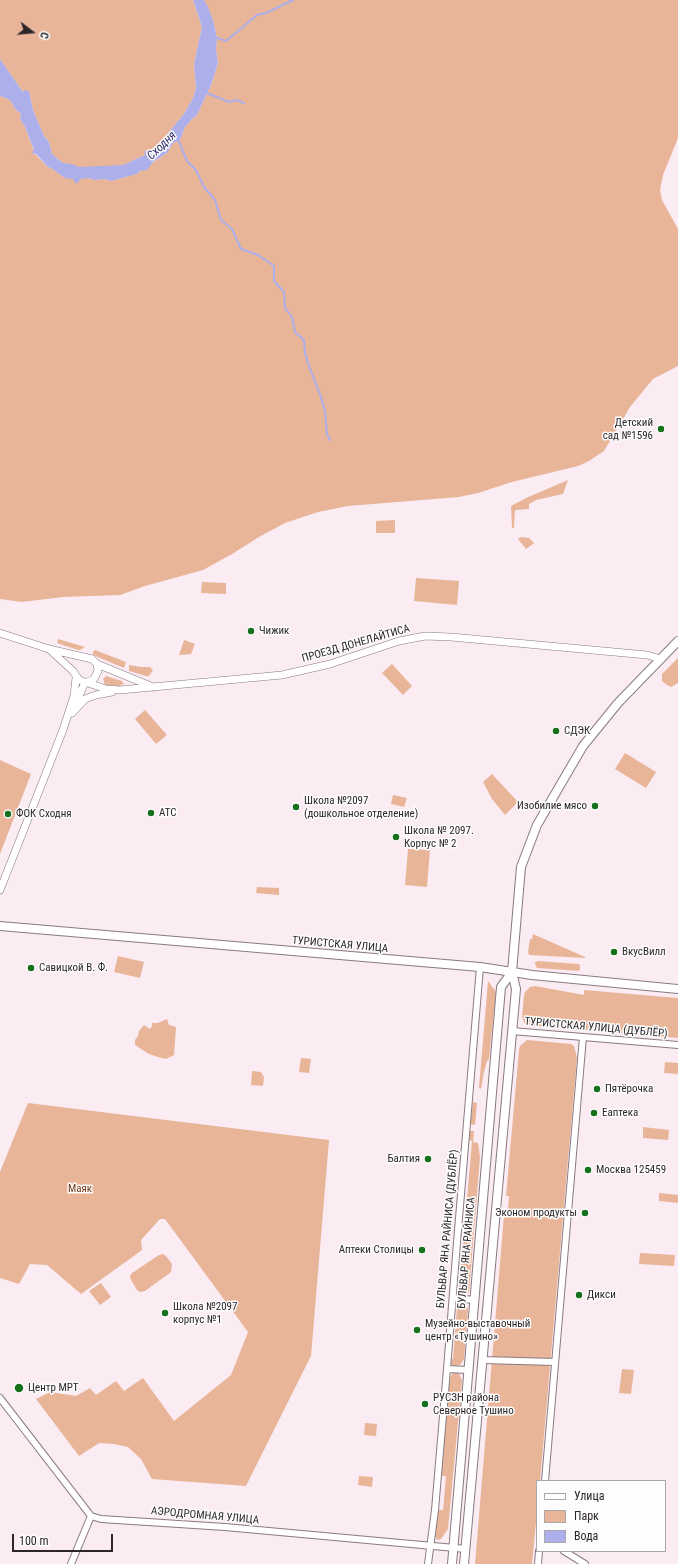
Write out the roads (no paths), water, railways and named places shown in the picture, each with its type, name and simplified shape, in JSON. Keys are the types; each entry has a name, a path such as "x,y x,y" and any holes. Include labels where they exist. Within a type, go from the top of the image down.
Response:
{"main road":[{"name":"БУЛЬВАР ЯНА РАЙНИСА","path":"464,1564 516,989 512,972 521,867 537,825 582,746 618,703 678,641"},
{"name":"ТУРИСТСКАЯ УЛИЦА","path":"0,926 480,967 559,978 678,989"},
{"name":"БУЛЬВАР ЯНА РАЙНИСА","path":"452,1564 502,987 512,972"}],"street":[{"name":"ПРОЕЗД ДОНЕЛАЙТИСА","path":"0,633 49,649 82,658 89,658 97,664 153,687"},
{"name":"ПРОЕЗД ДОНЕЛАЙТИСА","path":"49,649 74,675 86,682 106,689 120,690 137,690 153,687 282,675 353,657 399,641 425,636 451,637 647,655 660,659"},
{"path":"0,890 63,730 74,696 73,668 76,661 82,658"},
{"path":"63,730 86,682 94,679 97,674 97,664"},
{"path":"72,713 82,702 90,697 120,690"},
{"name":"БУЛЬВАР ЯНА РАЙНИСА (ДУБЛЁР)","path":"428,1564 435,1510 448,1368 452,1298 480,967"},
{"name":"ТУРИСТСКАЯ УЛИЦА (ДУБЛЁР)","path":"512,1031 678,1045"},
{"path":"545,1480 583,1037"},
{"path":"452,1298 474,1300"},
{"path":"483,1360 555,1362"},
{"path":"448,1368 468,1370"},
{"path":"0,1398 91,1516 71,1564"},
{"name":"АЭРОДРОМНАЯ УЛИЦА","path":"91,1516 101,1519 225,1527 466,1549"},
{"path":"538,1564 539,1552"},
{"path":"566,1552 585,1564"}],"water":[{"name":"Сходня","path":"193,0 204,0 208,7 217,38 216,49 218,63 211,85 197,115 185,127 180,140 173,143 167,153 153,162 147,170 140,171 137,174 111,181 104,179 80,179 78,183 75,183 73,179 65,178 48,167 36,154 31,153 34,150 25,127 20,119 21,114 16,110 10,100 0,96 0,59 23,92 25,90 29,91 33,110 44,136 49,142 52,154 63,163 72,164 79,167 123,165 145,155 144,150 148,153 158,145 184,114 193,98 196,88 194,64 202,27"}],"waterway":[{"path":"217,38 226,41 257,15 266,13 293,0"},
{"path":"207,93 229,102 236,100 244,103"},
{"name":"Сходня","path":"178,139 187,161 196,170 204,187 215,200 221,220 232,229 241,249 258,255 274,266 274,281 284,292 285,308 292,317 295,332 304,340 305,353 325,411 327,434 330,440"}],"place":[{"name":"Детский сад №1596","path":"661,429"},
{"name":"Чижик","path":"251,631"},
{"name":"СДЭК","path":"556,731"},
{"name":"Изобилие мясо","path":"595,806"},
{"name":"Школа №2097 (дошкольное отделение)","path":"296,807"},
{"name":"АТС","path":"151,813"},
{"name":"ФОК Сходня","path":"8,814"},
{"name":"Школа № 2097. Корпус № 2","path":"396,837"},
{"name":"ВкусВилл","path":"614,952"},
{"name":"Савицкой В. Ф.","path":"31,968"},
{"name":"Пятёрочка","path":"597,1089"},
{"name":"Еаптека","path":"594,1113"},
{"name":"Балтия","path":"428,1159"},
{"name":"Москва 125459","path":"588,1170"},
{"name":"Эконом продукты","path":"585,1213"},
{"name":"Аптеки Столицы","path":"422,1250"},
{"name":"Дикси","path":"579,1295"},
{"name":"Школа №2097 корпус №1","path":"165,1313"},
{"name":"Музейно-выставочный центр «Тушино»","path":"417,1330"},
{"name":"Центр МРТ","path":"19,1388"},
{"name":"РУСЗН района Северное Тушино","path":"425,1404"}],"park label":[{"name":"Маяк","path":"80,1189"}]}
